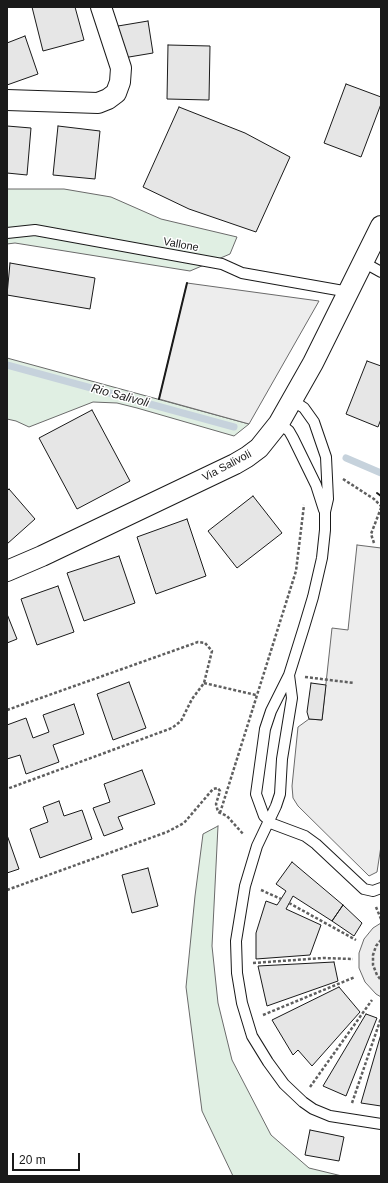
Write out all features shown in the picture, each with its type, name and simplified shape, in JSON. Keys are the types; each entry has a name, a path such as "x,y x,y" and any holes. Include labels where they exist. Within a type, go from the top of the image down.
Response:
{"street":[{"path":"7,100 98,103 108,99 116,93 120,82 121,68 102,7"},
{"name":"Via Salivoli","path":"7,571 57,549 247,457 259,448 279,423 292,400 349,292 381,226"}],"lane":[{"name":"Vallone","path":"7,233 35,230 222,264 242,273 349,292"},
{"path":"363,262 381,272"},
{"path":"292,400 304,408 314,422 326,457 328,499 325,512 322,558 314,597 289,675 271,711 265,729 256,794 264,816 269,822 283,828 294,830 305,836 364,889 373,891 381,888"},
{"path":"279,423 289,431 294,438 316,485 325,512"},
{"path":"289,675 292,698 282,759 280,794 269,822 257,846 245,886 236,942 237,974 242,1002 252,1036 284,1084 300,1100 313,1109 324,1113 347,1119 381,1124"}],"path":[{"path":"342,479 374,499 381,507 371,534 374,543"},
{"path":"220,813 296,571 304,502"},
{"path":"7,710 201,642 208,645 212,651 204,683 192,699 181,721 172,728 7,789"},
{"path":"289,675 354,683"},
{"path":"204,683 256,695"},
{"path":"7,890 167,832 184,823 213,789 218,788 220,791 216,804 220,813 227,816 249,842 257,846"},
{"path":"245,886 269,892 281,899"},
{"path":"289,903 356,940"},
{"path":"381,940 376,946 373,955 373,965 381,980"},
{"path":"256,963 323,958 352,958"},
{"path":"248,1021 356,977"},
{"path":"300,1100 372,1000"},
{"path":"347,1119 381,1018"}],"green space":[{"path":"7,189 64,189 111,197 161,219 237,237 230,254 190,271 15,243 7,244"},
{"path":"7,358 249,424 234,436 117,403 93,402 29,427 7,419"},
{"path":"218,826 212,946 218,1003 232,1060 271,1135 309,1168 342,1176 233,1176 202,1111 186,987 203,834"}],"shaded area":[{"path":"187,283 319,301 249,424 159,399"},
{"path":"357,545 381,548 381,846 377,872 369,876 298,806 293,798 292,786 298,727 309,719 322,720 332,628 348,630"},
{"path":"381,923 381,997 376,994 365,982 359,968 359,953 364,939 373,928"}],"building":[{"path":"32,7 75,7 84,40 43,51"},
{"path":"148,21 153,53 123,58 118,26"},
{"path":"25,36 38,74 7,85 7,43"},
{"path":"168,45 210,46 209,100 167,99"},
{"path":"346,84 381,97 381,104 361,157 324,143"},
{"path":"179,107 245,133 290,157 256,232 189,209 143,187"},
{"path":"7,126 31,128 27,175 7,173"},
{"path":"58,126 100,131 95,179 53,175"},
{"path":"10,263 95,278 90,309 7,295"},
{"path":"367,361 381,366 381,419 378,427 346,414"},
{"path":"92,410 130,481 77,509 39,438"},
{"path":"9,489 35,519 7,544 7,491"},
{"path":"253,496 282,533 237,568 208,531"},
{"path":"187,519 206,576 156,594 137,537"},
{"path":"119,556 135,603 84,621 67,573"},
{"path":"58,586 74,632 37,645 21,599"},
{"path":"7,614 17,639 7,643"},
{"path":"129,682 146,728 113,740 97,694"},
{"path":"311,683 326,685 322,720 309,719 307,712"},
{"path":"74,704 84,734 53,745 59,762 26,774 20,755 7,759 7,725 26,718 33,738 49,732 43,715"},
{"path":"142,770 155,804 118,817 123,829 104,836 93,808 110,802 104,784"},
{"path":"59,801 64,816 82,810 92,839 40,858 30,829 48,822 43,807"},
{"path":"7,835 19,869 7,873"},
{"path":"292,862 343,905 332,921 293,896 286,909 321,925 310,955 256,959 256,933 266,901 277,905 281,899 286,891 276,884"},
{"path":"148,868 158,906 132,913 122,875"},
{"path":"343,905 362,923 354,936 332,921"},
{"path":"334,962 338,981 267,1006 258,966"},
{"path":"339,987 360,1012 312,1066 298,1050 293,1055 272,1020"},
{"path":"366,1014 377,1018 346,1096 323,1086"},
{"path":"381,1034 381,1106 361,1103"},
{"path":"310,1130 344,1137 339,1161 305,1155"}],"waterway":[{"name":"Rio Salivoli","path":"7,365 234,427"},
{"name":"Rio Salivoli","path":"346,458 381,473"}],"wall":[{"path":"159,399 187,283"},
{"path":"377,493 381,496"}]}
